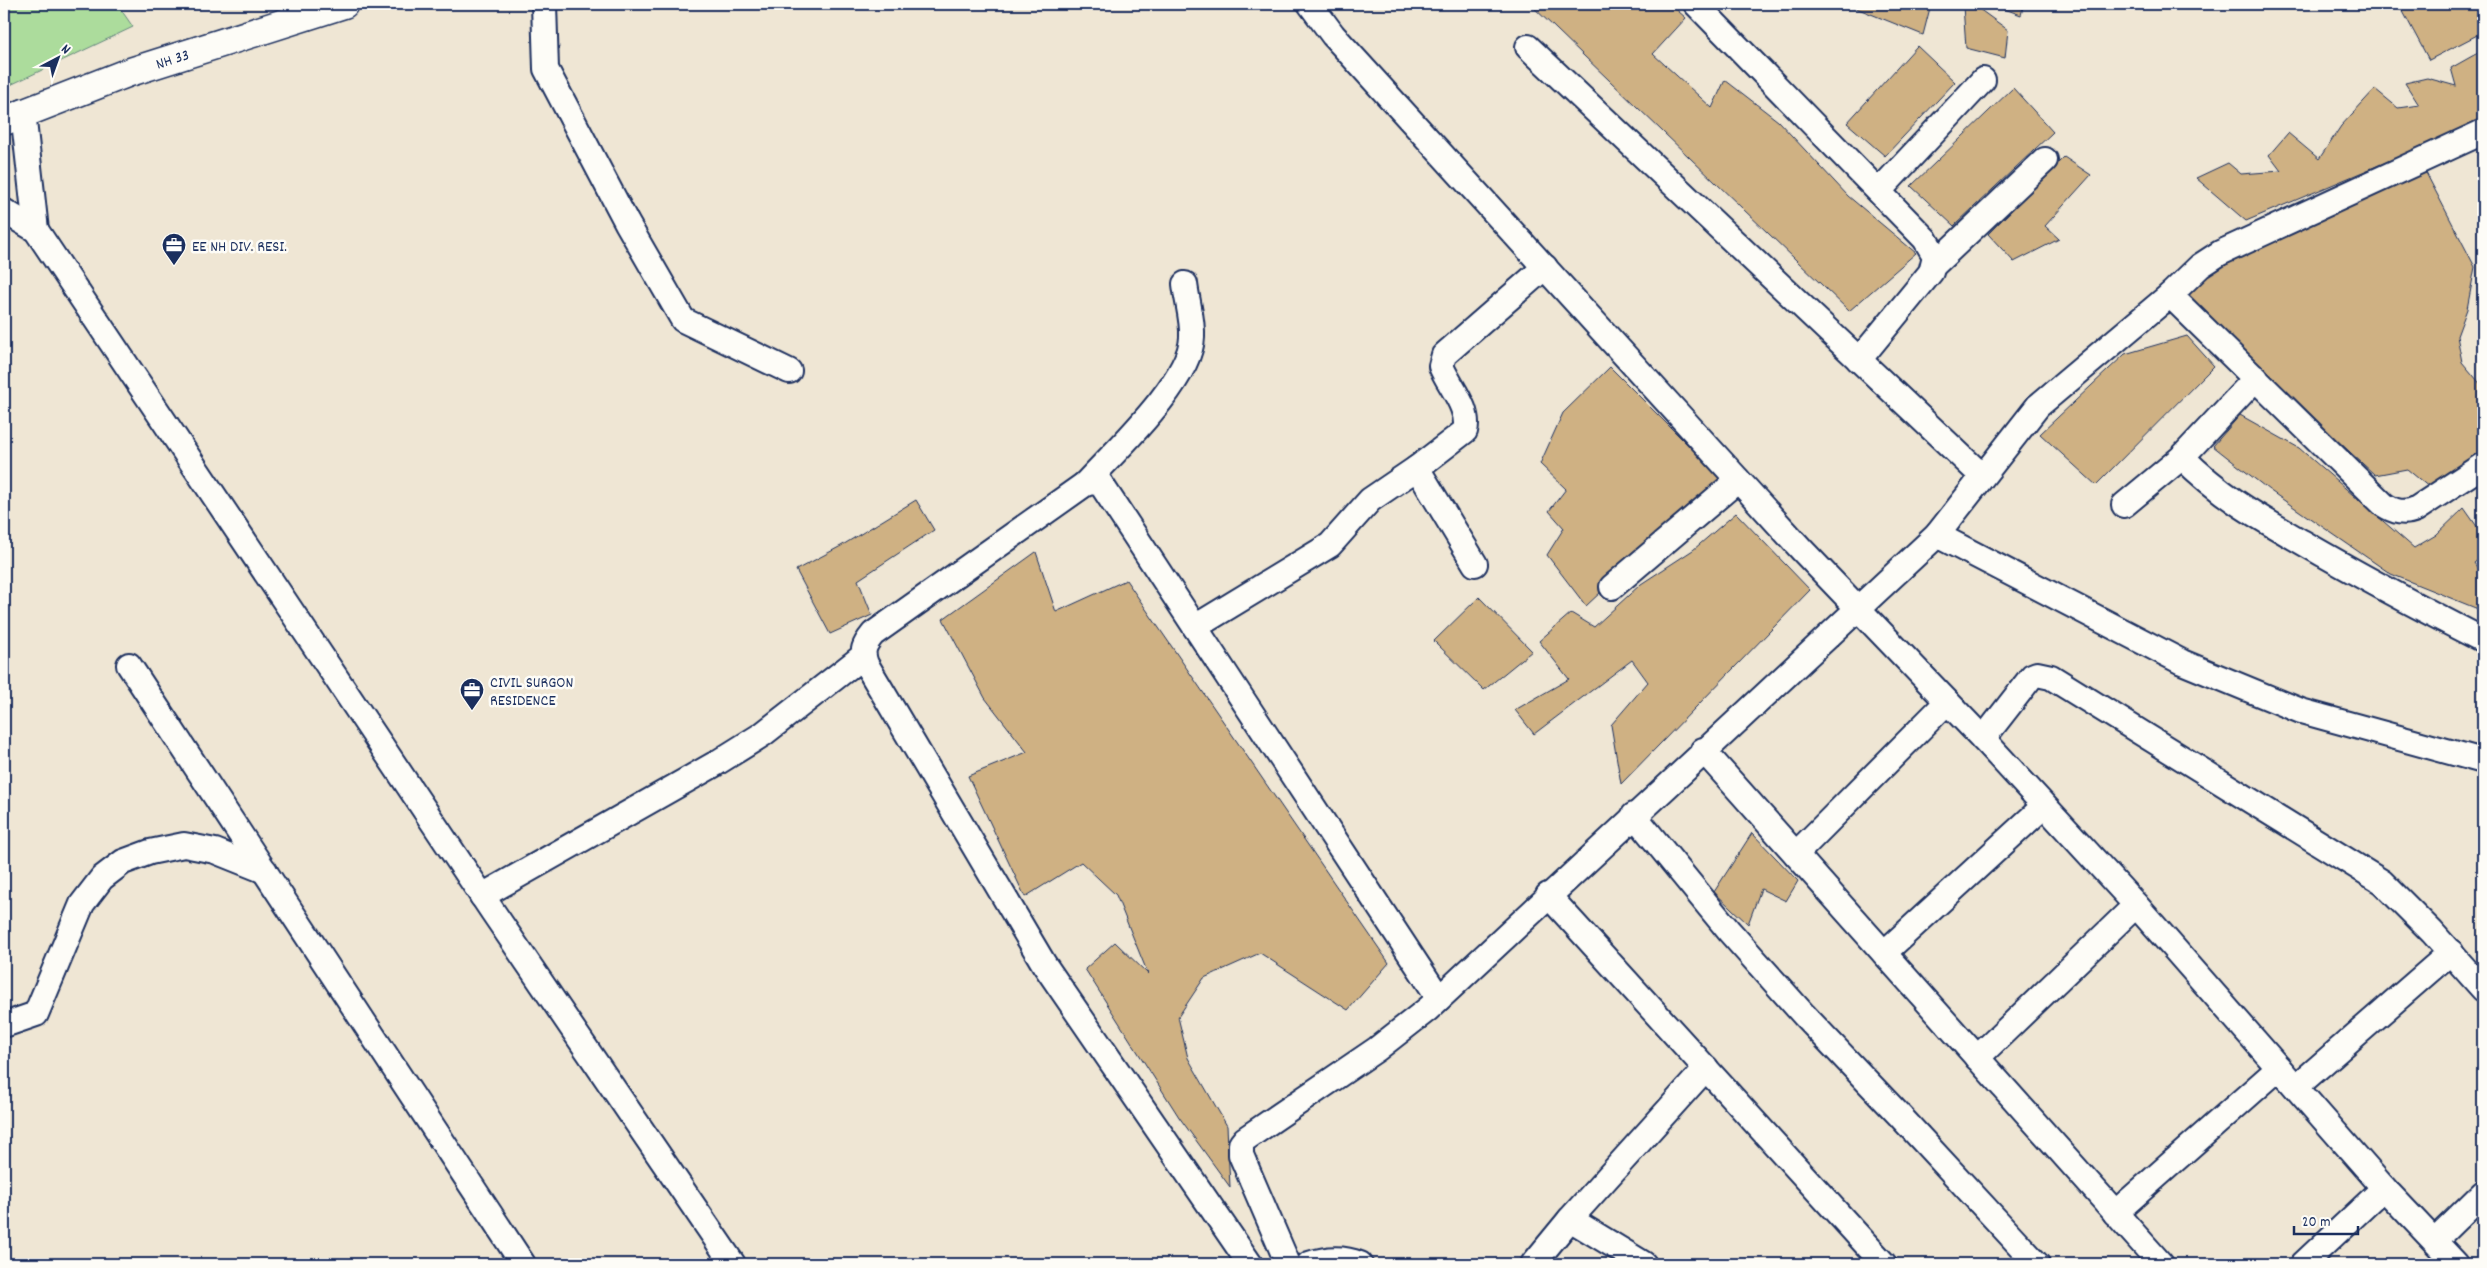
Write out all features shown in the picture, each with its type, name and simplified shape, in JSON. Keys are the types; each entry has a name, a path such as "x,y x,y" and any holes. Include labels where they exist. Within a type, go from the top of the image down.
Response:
{"main road":[{"name":"NH 33","path":"13,117 127,73 344,4"}],"street":[{"path":"544,4 546,69 627,223 683,320 789,371"},
{"path":"1310,4 1333,34 1857,610 1983,739 2136,905 2384,1188 2456,1264"},
{"path":"1696,4 1925,239 1935,256 1935,264"},
{"path":"1528,47 1981,475"},
{"path":"1879,191 1983,80"},
{"path":"13,117 36,230 482,896 733,1264"},
{"path":"1288,1264 1241,1155 1241,1144 1249,1135 1377,1048 1438,998 1936,535 1981,475 2038,406 2170,295 2200,266 2220,253 2483,132"},
{"path":"1859,360 1935,264 2045,160"},
{"path":"4,211 36,230"},
{"path":"1195,627 1330,545 1370,500 1457,439 1465,431 1468,422 1465,411 1441,366 1444,355 1545,267"},
{"path":"1184,284 1192,338 1182,370 1164,397 1085,484 872,634 865,643 863,656 1044,964 1250,1264"},
{"path":"2170,295 2183,310 2256,378 2301,425 2384,505 2393,511 2408,512 2416,509 2483,465"},
{"path":"2124,505 2182,457 2256,378"},
{"path":"2182,457 2206,481 2236,504 2370,582 2483,640"},
{"path":"1417,468 1475,564"},
{"path":"1612,587 1738,480"},
{"path":"1085,484 1096,482 1105,488 1438,998"},
{"path":"1936,535 2182,662 2301,711 2483,761"},
{"path":"482,896 755,739 863,656"},
{"path":"130,665 523,1264"},
{"path":"1983,739 2032,676 2037,674 2051,677 2382,882 2451,952 2483,989"},
{"path":"1796,854 1947,702"},
{"path":"1703,750 2161,1264"},
{"path":"1884,954 2044,806"},
{"path":"1634,816 1729,931 1804,1016 1901,1117 2037,1264"},
{"path":"4,1025 36,1014 82,904 102,878 123,862 150,852 184,846 215,851 265,871"},
{"path":"1548,895 1884,1264"},
{"path":"1977,1058 2136,905"},
{"path":"2296,1087 2451,952"},
{"path":"1533,1264 1570,1219 1706,1068"},
{"path":"2115,1213 2279,1068"},
{"path":"2303,1264 2384,1188"},
{"path":"2435,1240 2483,1193"},
{"path":"1570,1219 1644,1264"},
{"path":"1309,1264 1330,1259 1360,1264"}],"green space":[{"path":"4,4 117,4 133,27 4,88"}],"building":[{"path":"1530,4 1670,4 1686,18 1653,54 1712,108 1725,80 1778,121 1848,196 1916,253 1849,311"},
{"path":"1846,4 1931,4 1923,35"},
{"path":"1991,4 2024,4 2021,15"},
{"path":"2399,4 2483,4 2483,32 2429,60"},
{"path":"1963,6 1975,6 2008,30 2005,58 1966,48"},
{"path":"1917,46 1955,82 1885,156 1847,123"},
{"path":"2483,50 2483,120 2453,134 2246,221 2196,178 2228,163 2241,174 2281,171 2269,155 2288,133 2319,159 2341,126 2375,89 2398,108 2419,105 2405,83 2427,78 2456,86 2451,68"},
{"path":"2013,88 2053,132 1954,226 1911,186"},
{"path":"2064,157 2091,175 2045,226 2059,239 2014,262 1988,234"},
{"path":"2423,167 2475,267 2467,309 2457,336 2462,362 2483,387 2483,451 2430,488 2407,469 2375,475 2181,297 2210,267"},
{"path":"2187,336 2214,366 2096,485 2040,434 2125,354"},
{"path":"1610,367 1722,479 1586,606 1547,555 1564,528 1549,511 1566,489 1540,464 1563,413"},
{"path":"2240,415 2299,448 2414,548 2436,535 2464,508 2483,535 2483,556 2474,563 2483,576 2483,611 2391,574 2269,490 2213,446"},
{"path":"916,500 934,530 858,580 872,615 830,634 796,570 841,546"},
{"path":"1736,513 1810,590 1621,784 1611,725 1648,682 1632,660 1534,734 1515,710 1569,679 1539,641 1571,613 1594,627 1641,584 1693,550"},
{"path":"1036,552 1056,612 1126,580 1389,963 1348,1010 1260,953 1204,978 1178,1017 1188,1058 1227,1126 1230,1187 1179,1117 1085,969 1115,942 1148,974 1116,895 1081,862 1025,897 968,776 1027,752 985,698 943,619"},
{"path":"1479,597 1532,651 1484,690 1434,641"},
{"path":"1752,833 1798,881 1786,901 1761,889 1748,924 1714,892"}],"place":[{"name":"EE NH DIV. RESI.","path":"174,266"},
{"name":"CIVIL SURGON RESIDENCE","path":"472,711"}]}
